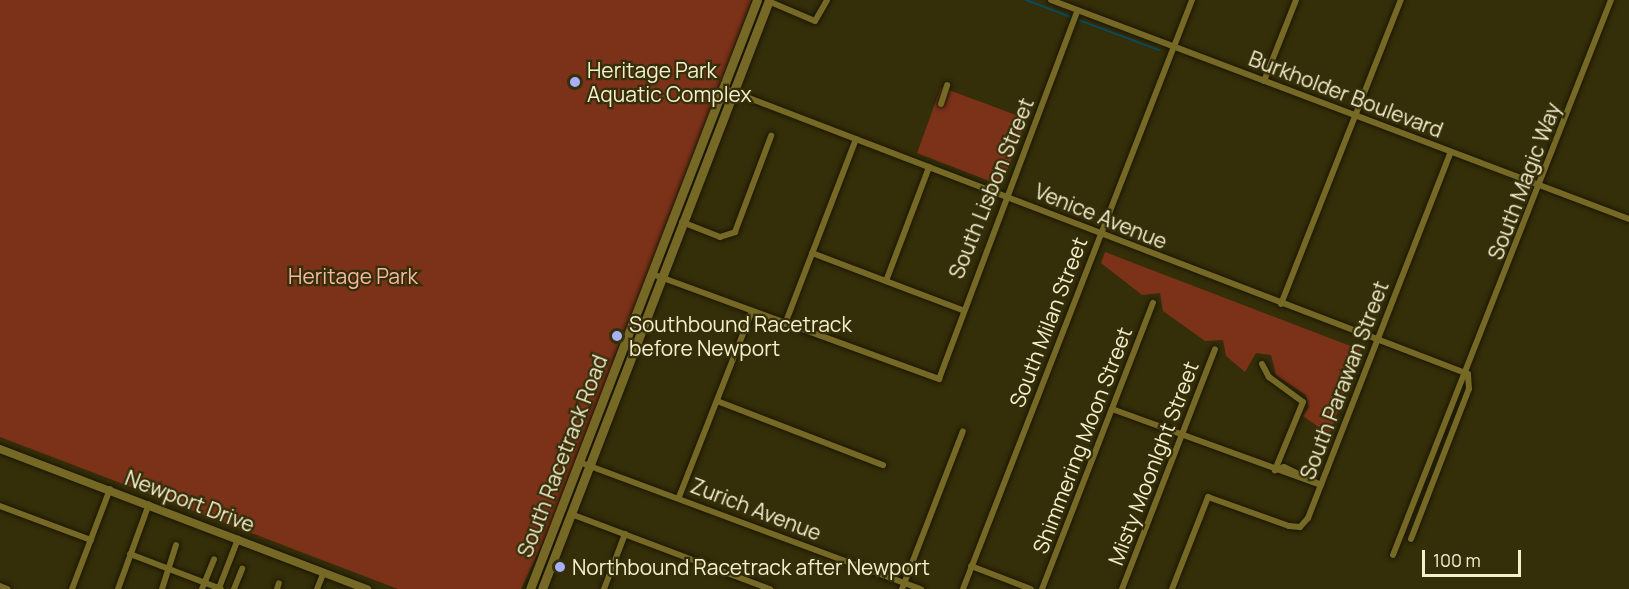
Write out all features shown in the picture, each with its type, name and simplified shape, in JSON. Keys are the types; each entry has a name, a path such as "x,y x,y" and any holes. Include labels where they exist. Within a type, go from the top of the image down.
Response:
{"main road":[{"name":"South Racetrack Road","path":"542,589 590,466 723,88 757,0"},
{"name":"South Racetrack Road","path":"530,589 579,462 657,275 682,222 769,1"}],"street":[{"path":"769,1 815,21 827,0"},
{"name":"Burkholder Boulevard","path":"1051,0 1629,219"},
{"name":"South Milan Street","path":"963,589 1099,233 1192,0"},
{"path":"1264,81 1296,0"},
{"path":"1281,304 1401,0"},
{"name":"South Magic Way","path":"1393,555 1458,385 1468,374 1610,0"},
{"name":"South Lisbon Street","path":"785,324 939,379 962,310 1078,10"},
{"path":"941,104 947,85"},
{"name":"Venice Avenue","path":"723,88 1468,374"},
{"path":"682,222 720,237 735,232 771,136"},
{"path":"657,275 785,324 856,139"},
{"name":"South Parawan Street","path":"1172,589 1208,497 1300,527 1321,485 1451,152"},
{"path":"886,281 929,167"},
{"path":"812,253 962,310"},
{"name":"Shimmering Moon Street","path":"1042,589 1153,303"},
{"path":"679,497 752,311"},
{"name":"Misty Moonlght Street","path":"1122,589 1215,349"},
{"path":"1262,363 1269,377 1303,402 1275,470"},
{"name":"South Magic Way","path":"1411,539 1469,389 1468,374"},
{"path":"717,401 883,465"},
{"path":"1112,409 1275,470 1284,467 1321,485"},
{"path":"904,586 963,431"},
{"name":"Newport Drive","path":"0,448 366,589"},
{"name":"Zurich Avenue","path":"579,462 679,497 904,586 921,589"},
{"path":"72,589 110,489"},
{"path":"118,589 149,504"},
{"path":"0,506 91,540"},
{"path":"572,514 770,589"},
{"path":"604,589 625,534"},
{"path":"130,554 170,569 203,586 220,589 238,539"},
{"path":"162,589 176,545"},
{"path":"203,586 214,559"},
{"path":"971,566 1030,589"},
{"path":"234,589 242,569"},
{"path":"317,589 324,572"},
{"path":"0,586 7,589"}],"green space":[{"name":"Heritage Park","path":"0,0 752,0 574,477 521,589 398,589 0,437"},
{"path":"941,87 1027,119 1003,181 997,184 917,153"},
{"path":"1105,252 1361,350 1329,435 1303,416 1309,407 1306,395 1276,375 1271,355 1256,353 1245,372 1226,356 1223,340 1205,341 1163,311 1160,293 1142,295 1101,263"}],"waterway":[{"path":"1026,0 1159,50"}],"place":[{"name":"Heritage Park Aquatic Complex","path":"575,82"},
{"name":"Southbound Racetrack before Newport","path":"617,336"},
{"name":"Northbound Racetrack after Newport","path":"560,567"}]}
